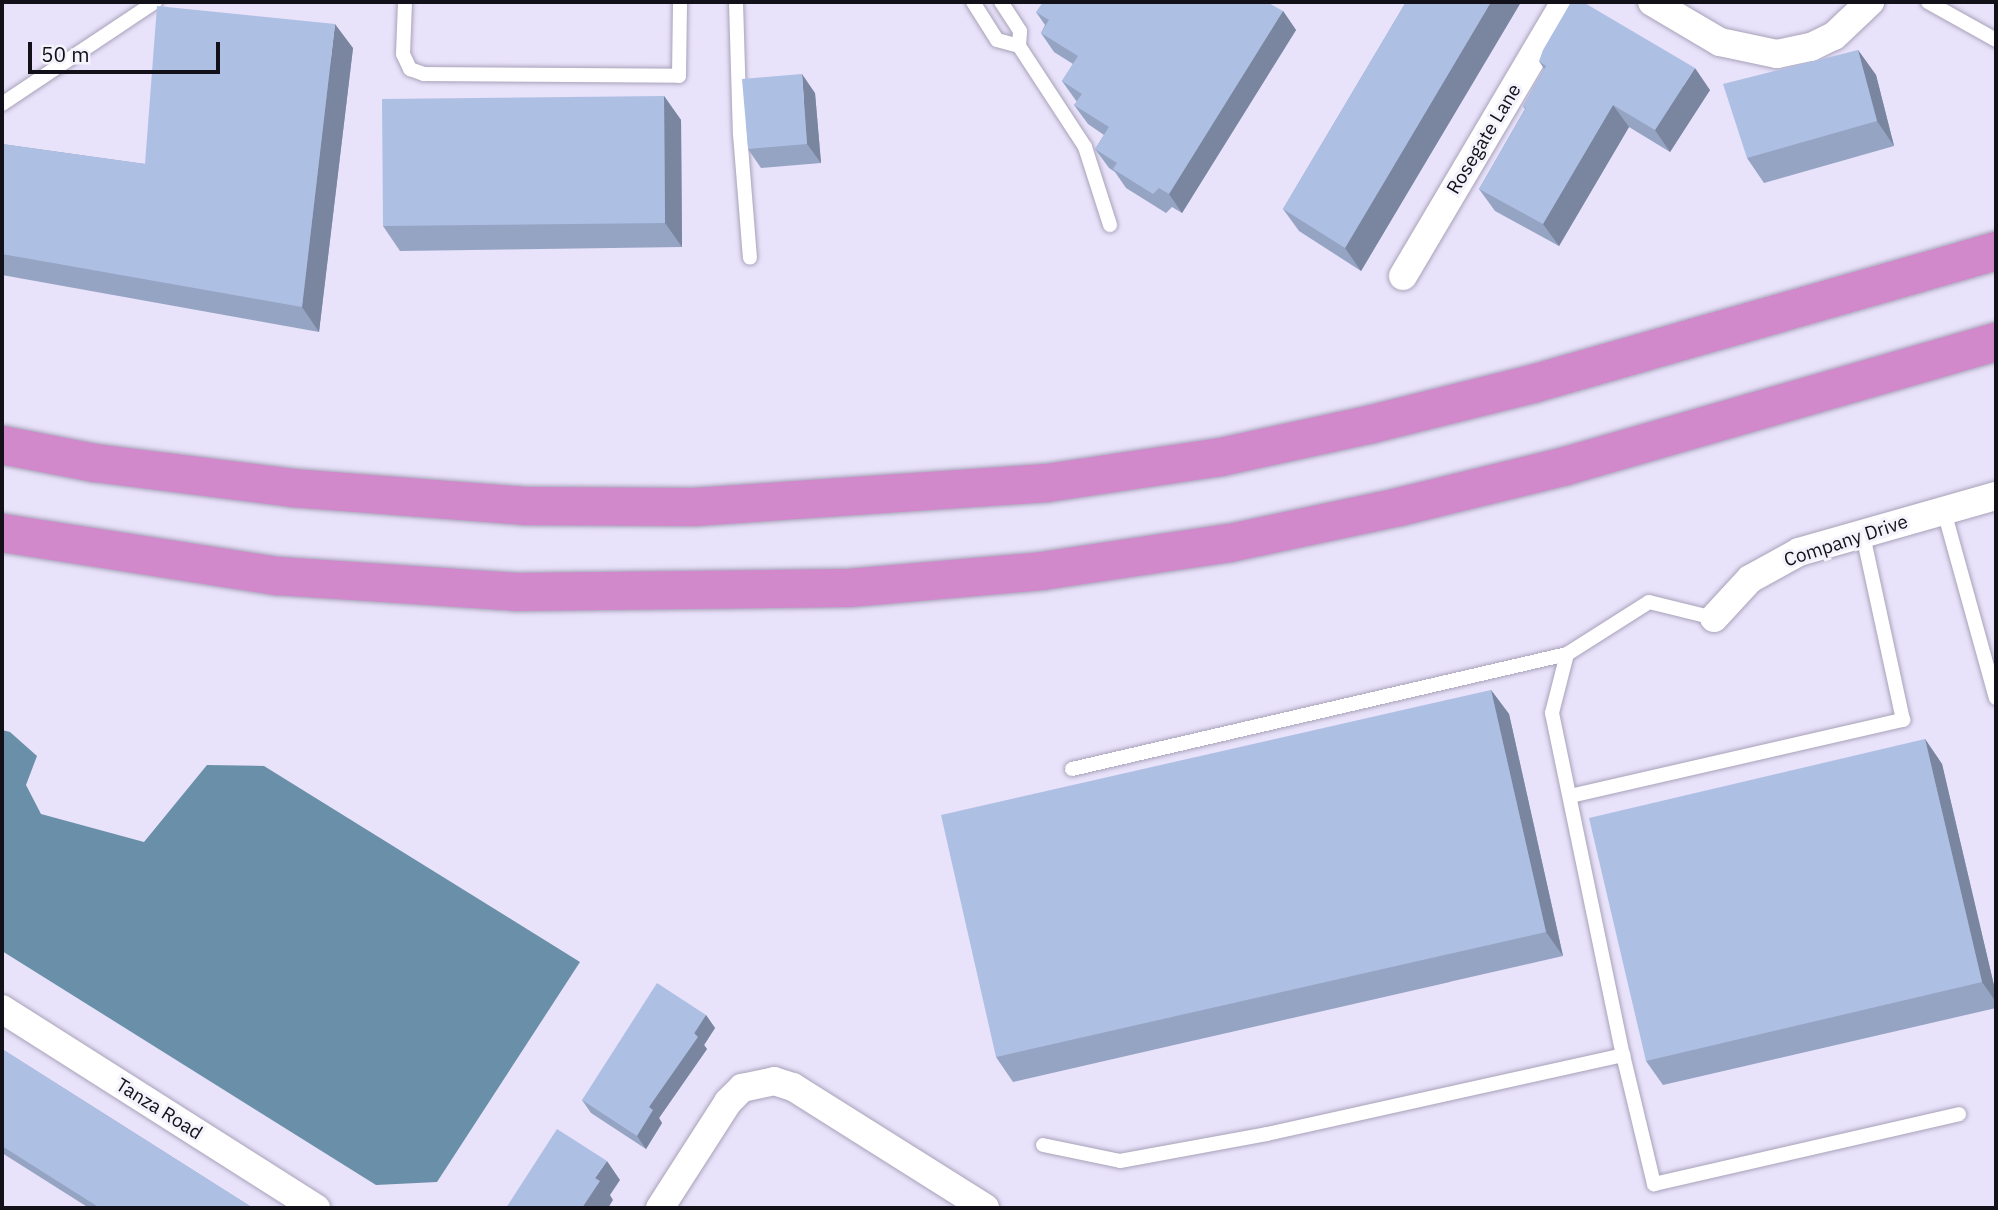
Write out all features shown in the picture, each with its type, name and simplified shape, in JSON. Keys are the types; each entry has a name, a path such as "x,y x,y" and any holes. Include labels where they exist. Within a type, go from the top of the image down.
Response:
{"highway":[{"path":"2,445 95,463 292,488 524,506 694,507 1046,483 1221,457 1372,424 1536,383 1996,251"},
{"path":"2,533 278,576 516,592 849,588 1042,571 1230,542 1399,507 1566,466 1996,342"}],"street":[{"name":"Rosegate Lane","path":"1403,276 1565,2"},
{"path":"1652,2 1720,42 1751,52 1777,54 1811,47 1834,36 1870,2"},
{"name":"Company Drive","path":"1714,618 1740,588 1780,561 1996,496"},
{"name":"Tanza Road","path":"2,1009 316,1208"},
{"path":"660,1208 728,1102 742,1088 774,1081 793,1087 985,1208"}],"lane":[{"path":"2,104 155,2"},
{"path":"405,2 403,54 410,69 424,74 679,76 680,2"},
{"path":"736,2 740,134 750,258"},
{"path":"973,2 997,40 1019,46"},
{"path":"1001,2 1020,31 1019,46 1085,147 1110,225"},
{"path":"1928,2 1996,40"},
{"path":"1944,511 1996,698"},
{"path":"1570,796 1903,720 1863,535"},
{"path":"1072,769 1567,654 1649,602 1714,618"},
{"path":"1567,654 1552,713 1623,1055 1654,1184 1959,1114"},
{"path":"1043,1145 1120,1161 1267,1134 1623,1055"}],"water":[{"path":"2,730 10,732 37,756 26,785 41,814 144,842 207,765 264,766 580,962 437,1182 376,1185 2,951"}],"building":[{"path":"1043,2 1267,2 1283,11 1169,194 1159,188 1153,194 1113,169 1117,163 1095,149 1109,127 1074,105 1082,94 1062,81 1078,56 1041,33 1049,20 1036,12"},
{"path":"1406,2 1491,2 1345,248 1283,209"},
{"path":"1571,2 1583,2 1695,68 1655,130 1613,105 1543,224 1479,189 1526,108 1523,106 1546,66 1539,61 1543,50"},
{"path":"157,6 335,24 302,307 2,254 2,144 145,164"},
{"path":"1858,50 1877,121 1747,158 1723,84"},
{"path":"802,74 807,144 748,149 742,79"},
{"path":"664,96 665,223 383,226 382,99"},
{"path":"1491,690 1546,932 996,1057 941,815"},
{"path":"1925,739 1982,982 1646,1061 1589,818"},
{"path":"657,983 706,1015 694,1033 698,1037 649,1107 653,1110 637,1136 582,1100"},
{"path":"2,1049 253,1208 100,1208 2,1146"},
{"path":"557,1129 607,1161 595,1178 600,1181 582,1208 506,1208"}]}
